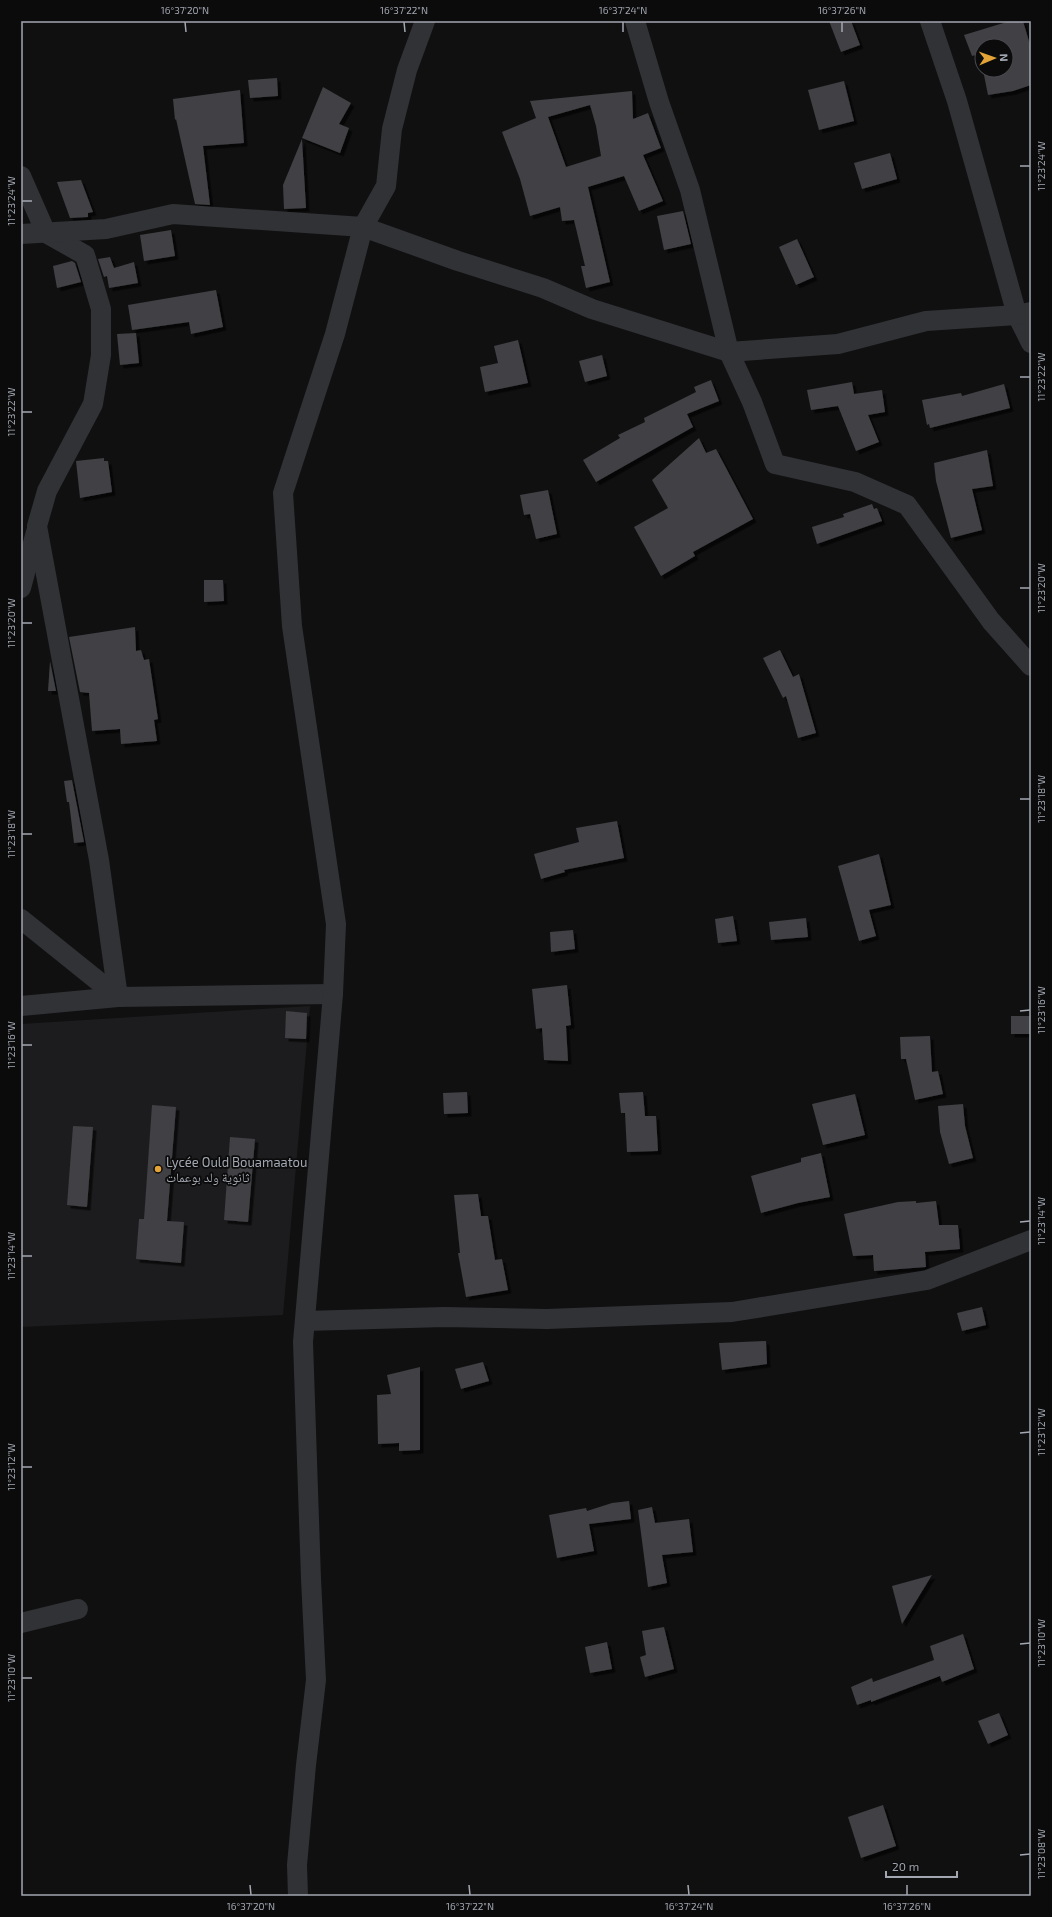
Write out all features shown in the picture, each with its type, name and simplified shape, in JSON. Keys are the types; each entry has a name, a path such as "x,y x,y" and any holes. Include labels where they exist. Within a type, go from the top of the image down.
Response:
{"street":[{"path":"298,1896 297,1865 306,1765 316,1680 310,1571 303,1342 336,959 335,917 292,626 283,493 335,334 363,227 386,186 392,129 407,70 425,21"},
{"path":"635,21 659,102 690,190 730,352 752,402 775,464 855,482 907,505 991,621 1031,666"},
{"path":"930,21 958,101 1024,313 1031,344"},
{"path":"21,176 46,233 86,255 101,309 101,355 93,404 47,491 21,588"},
{"path":"21,234 106,229 173,214 363,227 458,261 543,288 592,309 730,352 838,344 926,321 1024,313"},
{"path":"37,526 99,860 118,997"},
{"path":"21,919 118,997"},
{"path":"21,1006 118,997 334,994"},
{"path":"305,1321 444,1317 547,1319 732,1312 927,1280 1031,1240"},
{"path":"21,1623 78,1609"}],"shaded area":[{"name":"Lycée Ould Bouamaatou ثانوية ولد بوعمات","path":"310,1006 283,1315 21,1327 21,1024"}],"building":[{"path":"829,21 851,21 860,45 841,52"},
{"path":"1010,21 1023,21 1031,48 1031,85 1013,91 988,95 985,78 1014,78 1014,38 974,38 974,55 972,56 964,35"},
{"path":"277,78 278,96 250,98 248,80"},
{"path":"844,81 854,121 819,130 808,90"},
{"path":"323,87 351,103 339,124 349,128 340,153 302,138"},
{"path":"240,90 244,143 203,146 210,205 195,204 176,119 175,120 173,99"},
{"path":"632,91 633,119 648,113 661,148 643,155 663,201 639,211 624,176 588,187 610,282 586,288 581,266 585,266 574,220 562,221 560,207 530,216 520,179 502,132 536,118 530,101","holes":["590,105 596,126 601,156 566,167 548,117"]},
{"path":"302,139 306,208 284,209 283,185"},
{"path":"890,153 897,179 862,189 854,163"},
{"path":"81,180 93,212 88,213 88,217 70,218 57,182"},
{"path":"683,211 691,244 664,250 657,216"},
{"path":"171,230 175,256 144,261 140,235"},
{"path":"797,239 814,277 796,285 779,247"},
{"path":"110,257 114,268 134,262 138,283 109,288 107,276 104,277 98,259"},
{"path":"72,261 75,263 81,282 57,288 53,266"},
{"path":"216,290 223,327 191,334 189,322 132,330 128,305"},
{"path":"136,333 139,363 120,365 117,334"},
{"path":"518,340 528,383 485,392 480,367 498,363 494,346"},
{"path":"602,355 607,376 585,382 579,361"},
{"path":"711,380 719,401 687,414 693,427 596,482 583,460 620,438 618,435 645,422 644,418 696,392 694,387"},
{"path":"852,382 854,394 882,390 885,412 868,415 879,442 856,451 838,406 811,410 807,390"},
{"path":"1004,384 1010,408 930,428 929,424 927,425 922,400 961,393 962,396"},
{"path":"699,438 706,453 716,449 753,519 693,552 695,556 661,576 634,527 668,508 652,480"},
{"path":"987,450 993,486 972,489 982,530 951,538 936,481 934,463"},
{"path":"104,458 104,461 108,461 112,492 80,498 76,461"},
{"path":"548,490 557,534 536,539 530,514 524,515 520,495"},
{"path":"872,504 874,509 877,508 882,521 817,544 812,527 844,517 843,514"},
{"path":"204,580 223,580 224,601 204,602"},
{"path":"135,627 136,651 141,650 144,660 149,659 158,719 154,720 157,741 121,744 120,729 92,731 89,693 80,692 69,637"},
{"path":"780,650 793,677 799,674 816,733 798,738 786,696 783,698 763,658"},
{"path":"50,661 56,691 48,691"},
{"path":"72,780 84,842 74,843 69,802 67,802 64,781"},
{"path":"617,821 624,858 564,870 565,872 541,879 534,854 579,842 576,828"},
{"path":"879,854 891,905 869,910 876,936 859,941 838,866"},
{"path":"733,916 737,941 718,943 715,919"},
{"path":"806,918 808,937 771,940 769,922"},
{"path":"573,930 575,949 551,952 550,932"},
{"path":"567,985 571,1025 566,1026 568,1061 544,1060 542,1028 536,1029 532,989"},
{"path":"286,1011 307,1013 306,1039 285,1038"},
{"path":"1011,1016 1031,1016 1031,1034 1011,1034"},
{"path":"930,1036 932,1072 938,1071 943,1094 915,1100 906,1059 901,1059 900,1037"},
{"path":"467,1092 468,1113 444,1114 443,1093"},
{"path":"643,1092 645,1116 656,1116 658,1151 627,1152 625,1113 621,1113 619,1093"},
{"path":"855,1094 865,1135 823,1145 812,1104"},
{"path":"963,1104 965,1126 973,1158 949,1164 940,1132 938,1106"},
{"path":"152,1105 176,1107 167,1221 184,1222 181,1263 136,1259 139,1219 144,1219"},
{"path":"73,1126 93,1127 87,1207 67,1205"},
{"path":"230,1137 255,1139 248,1222 224,1220"},
{"path":"821,1153 830,1197 798,1203 761,1213 751,1176 801,1162 801,1158"},
{"path":"478,1194 481,1216 488,1216 495,1260 502,1259 508,1290 466,1297 458,1253 460,1253 454,1195"},
{"path":"916,1201 916,1203 936,1201 939,1225 958,1225 960,1249 925,1252 926,1267 874,1271 873,1255 853,1256 844,1214 898,1202"},
{"path":"982,1307 986,1325 962,1331 957,1313"},
{"path":"766,1341 767,1364 722,1370 719,1343"},
{"path":"483,1362 489,1381 461,1389 455,1369"},
{"path":"420,1367 420,1450 399,1451 399,1443 378,1444 377,1395 391,1394 387,1375"},
{"path":"629,1501 631,1519 589,1524 594,1551 557,1558 549,1515 586,1508 587,1511 612,1503"},
{"path":"652,1507 655,1523 689,1519 693,1552 662,1555 667,1583 648,1587 638,1510"},
{"path":"932,1575 902,1624 892,1586"},
{"path":"664,1627 674,1669 645,1677 640,1657 646,1655 642,1631"},
{"path":"963,1634 974,1669 942,1682 940,1676 871,1702 871,1700 857,1705 851,1687 872,1678 873,1682 934,1660 930,1646"},
{"path":"607,1642 612,1669 590,1673 585,1647"},
{"path":"999,1713 1008,1735 988,1744 978,1721"},
{"path":"883,1805 896,1846 861,1858 848,1817"}],"place":[{"name":"Lycée Ould Bouamaatou ثانوية ولد بوعمات","path":"158,1169"}]}
